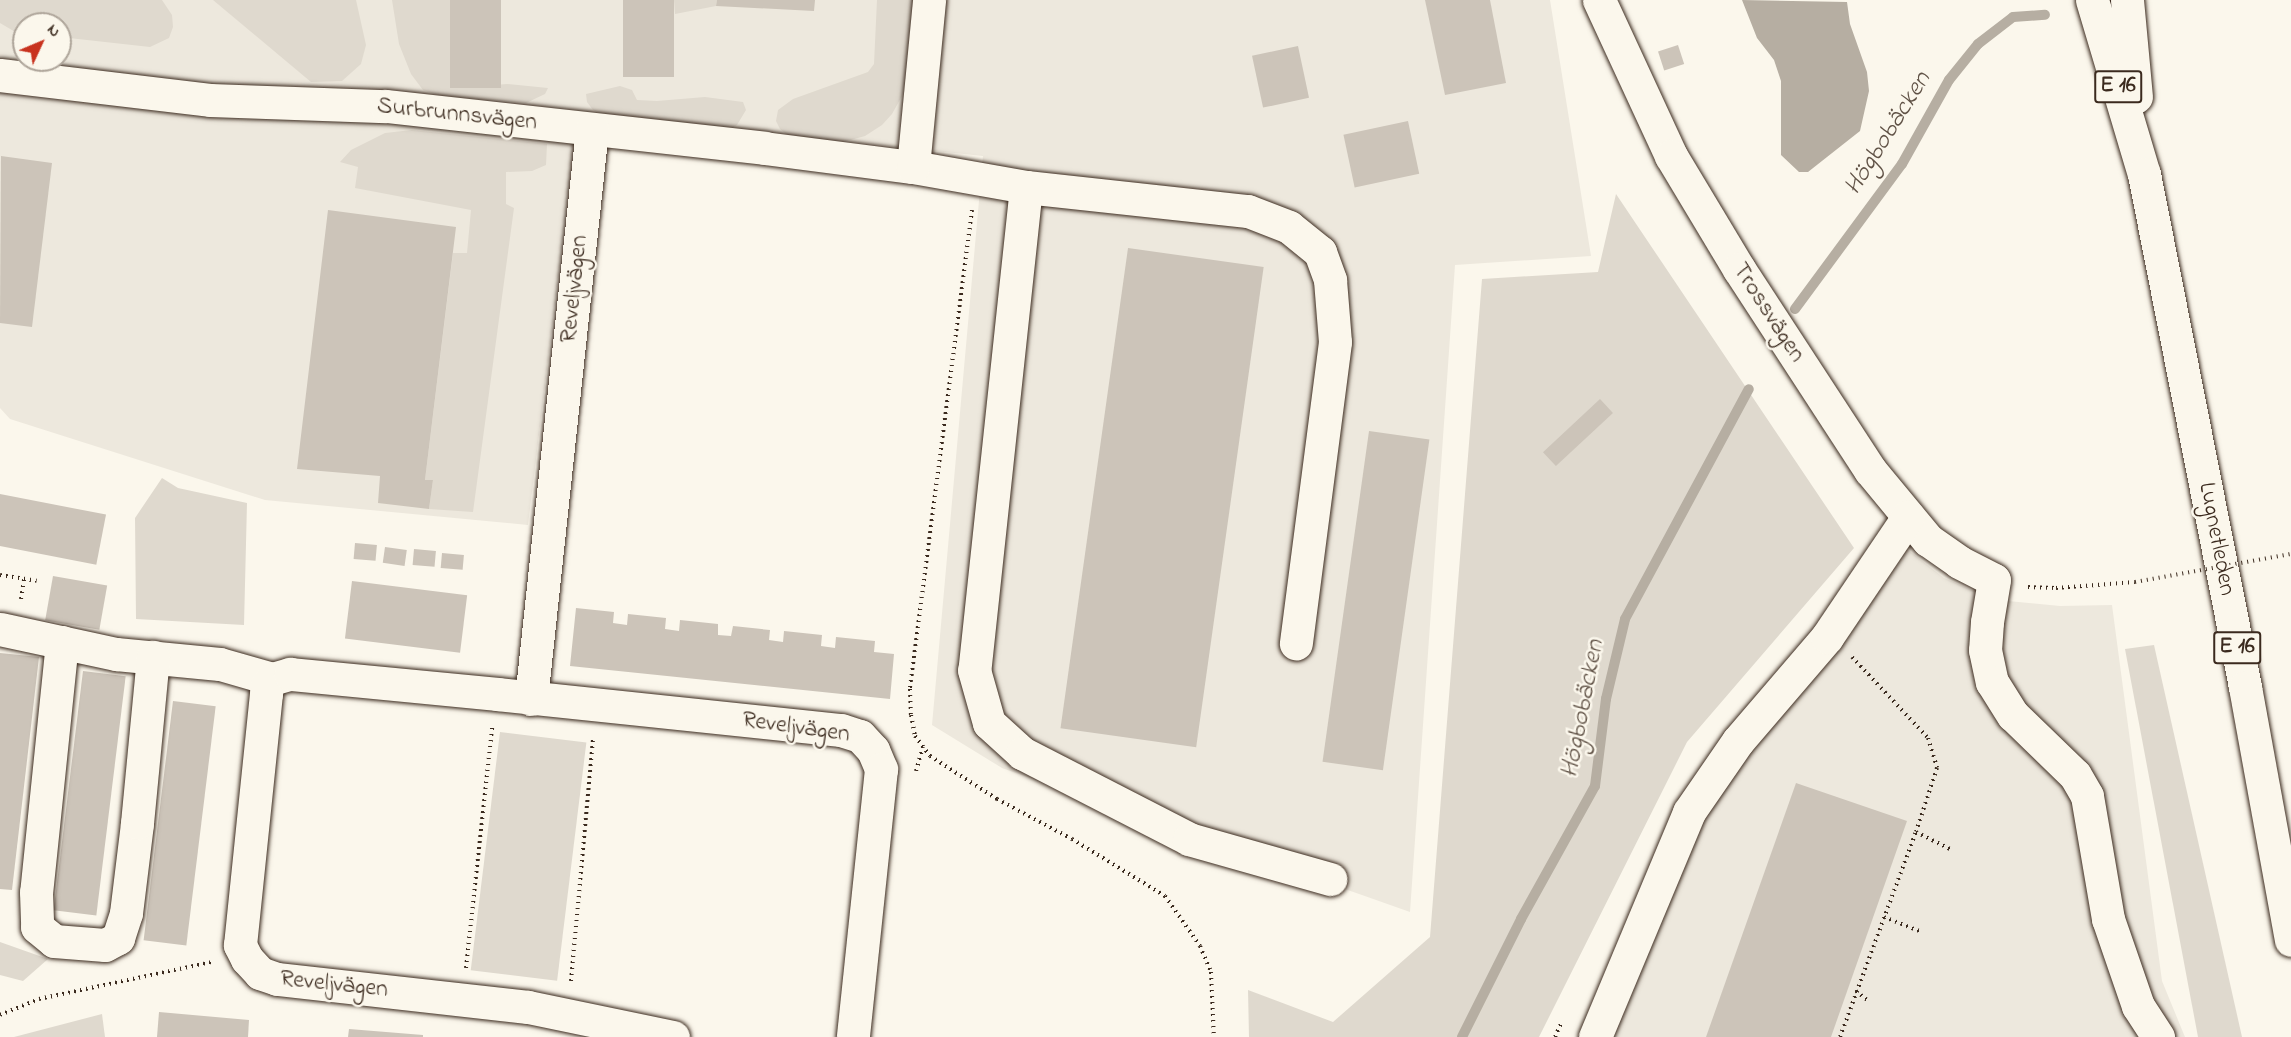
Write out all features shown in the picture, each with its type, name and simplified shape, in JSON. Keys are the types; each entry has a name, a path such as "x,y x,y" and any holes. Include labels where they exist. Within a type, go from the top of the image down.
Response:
{"main road":[{"path":"913,167 929,0"},
{"name":"Trossvägen","path":"1599,0 1677,166 1739,269 1851,441 1928,540 1959,562 1995,580"},
{"name":"Lugnetleden","path":"2092,0 2144,174 2245,687 2291,940"},
{"name":"Lugnetleden","path":"2127,0 2144,174"},
{"name":"Surbrunnsvägen","path":"0,75 210,100 386,106 592,129 913,167 1026,187 1248,211 1290,226 1320,252 1330,280 1335,342 1296,643"},
{"name":"Reveljvägen","path":"531,699 592,129"},
{"path":"1026,187 974,670 989,723 1022,753 1189,838 1330,879"},
{"path":"1595,1037 1689,812 1738,741 1827,637 1908,517"},
{"path":"1995,580 1987,622 1985,650 1992,682 2013,714 2075,775 2087,796 2106,912 2138,1006 2158,1037"},
{"name":"Reveljvägen","path":"0,629 116,654 220,664 272,679 290,674 841,730 860,736 873,750 881,769 854,1037"},
{"path":"62,642 36,892 37,927 54,942 105,945 118,938 126,913 153,657"},
{"name":"Reveljvägen","path":"272,679 267,685 240,945 260,973 277,979 463,998 568,1015 674,1037"}],"path":[{"path":"1995,580 2023,586 2056,588 2135,582 2291,554"},
{"path":"0,575 37,581"},
{"path":"1827,637 1861,664 1928,738 1937,768 1916,832 1839,1037"},
{"path":"568,1015 596,705"},
{"path":"1916,832 1952,850"},
{"path":"1884,917 1922,932"},
{"path":"0,1015 39,999 217,960"},
{"path":"1211,972 1214,1037"},
{"path":"1856,992 1867,1000"}],"shaded area":[{"path":"0,0 1550,0 1591,256 1455,265 1410,912 1002,768 932,725 983,156 578,113 528,525 265,500 10,419 0,408"},
{"path":"0,0 162,0 172,15 173,27 169,38 150,47 72,38 72,12 12,12 12,30 0,23"},
{"path":"213,0 356,0 366,45 361,64 342,81 311,82"},
{"path":"392,0 450,0 457,88 507,84 548,88 545,94 526,103 441,96 423,90 411,74 399,44"},
{"path":"674,0 717,0 716,6 675,14"},
{"path":"877,0 915,0 911,60 902,96 892,114 882,125 865,136 843,142 790,137 780,129 776,121 778,110 793,99 868,72 874,64"},
{"path":"1742,0 1847,2 1850,24 1867,72 1869,91 1860,131 1808,172 1799,172 1781,155 1781,81 1774,60 1757,38"},
{"path":"620,86 632,90 637,100 657,101 705,97 743,102 746,110 737,125 728,130 607,116 593,110 587,102 586,94"},
{"path":"412,130 547,144 546,165 532,171 506,172 506,204 514,208 473,512 429,509 433,480 425,480 453,253 467,253 471,210 355,188 358,167 340,162 351,150 385,133"},
{"path":"1616,194 1854,548 1687,742 1539,1037 1249,1037 1248,990 1333,1022 1430,937 1482,279 1598,272"},
{"path":"162,478 178,488 247,503 244,625 136,619 135,518"},
{"path":"1890,536 1944,578 1983,595 2008,601 2060,606 2112,605 2162,981 2185,1037 1585,1037 1681,814"},
{"path":"2154,645 2242,1037 2198,1037 2125,649"},
{"path":"500,732 586,743 557,981 471,970"},
{"path":"0,942 48,959 23,981 0,975"},
{"path":"102,1014 105,1037 14,1037"}],"building":[{"path":"450,0 501,0 501,88 450,88"},
{"path":"623,0 674,0 674,77 623,77"},
{"path":"717,0 815,0 814,11 716,6"},
{"path":"1425,0 1490,0 1506,83 1445,95"},
{"path":"1678,45 1684,64 1664,71 1658,51"},
{"path":"1298,46 1309,98 1263,108 1252,56"},
{"path":"1408,121 1419,174 1355,188 1343,135"},
{"path":"1,156 52,163 32,327 0,323"},
{"path":"328,210 456,227 425,480 433,480 429,509 378,503 380,476 297,469"},
{"path":"1128,248 1264,267 1196,747 1061,728"},
{"path":"1600,399 1613,413 1556,466 1543,452"},
{"path":"1369,431 1429,439 1383,770 1323,762"},
{"path":"0,494 106,515 96,565 0,546"},
{"path":"355,543 377,545 376,561 354,559"},
{"path":"385,547 407,550 405,566 383,563"},
{"path":"414,549 436,551 435,567 413,565"},
{"path":"442,553 464,555 463,570 441,568"},
{"path":"53,576 107,586 99,630 45,620"},
{"path":"352,581 467,595 460,653 345,639"},
{"path":"576,608 614,612 613,623 627,625 628,614 666,618 665,629 679,631 680,620 718,624 718,635 731,636 733,626 770,630 769,640 783,642 784,631 822,635 821,646 835,648 836,637 875,641 874,652 894,654 890,699 570,666"},
{"path":"0,653 39,657 12,890 0,889"},
{"path":"83,671 126,676 96,915 54,910"},
{"path":"173,701 216,706 186,945 144,940"},
{"path":"1796,783 1907,821 1831,1037 1706,1037"},
{"path":"159,1012 249,1020 248,1037 157,1037"},
{"path":"349,1029 423,1035 423,1037 348,1037"}],"waterway":[{"name":"Högbobäcken","path":"1795,309 1902,164 1949,80 1978,44 2013,17 2045,15"},
{"name":"Högbobäcken","path":"1462,1037 1521,919 1595,786 1606,699 1625,619 1749,389"}]}
